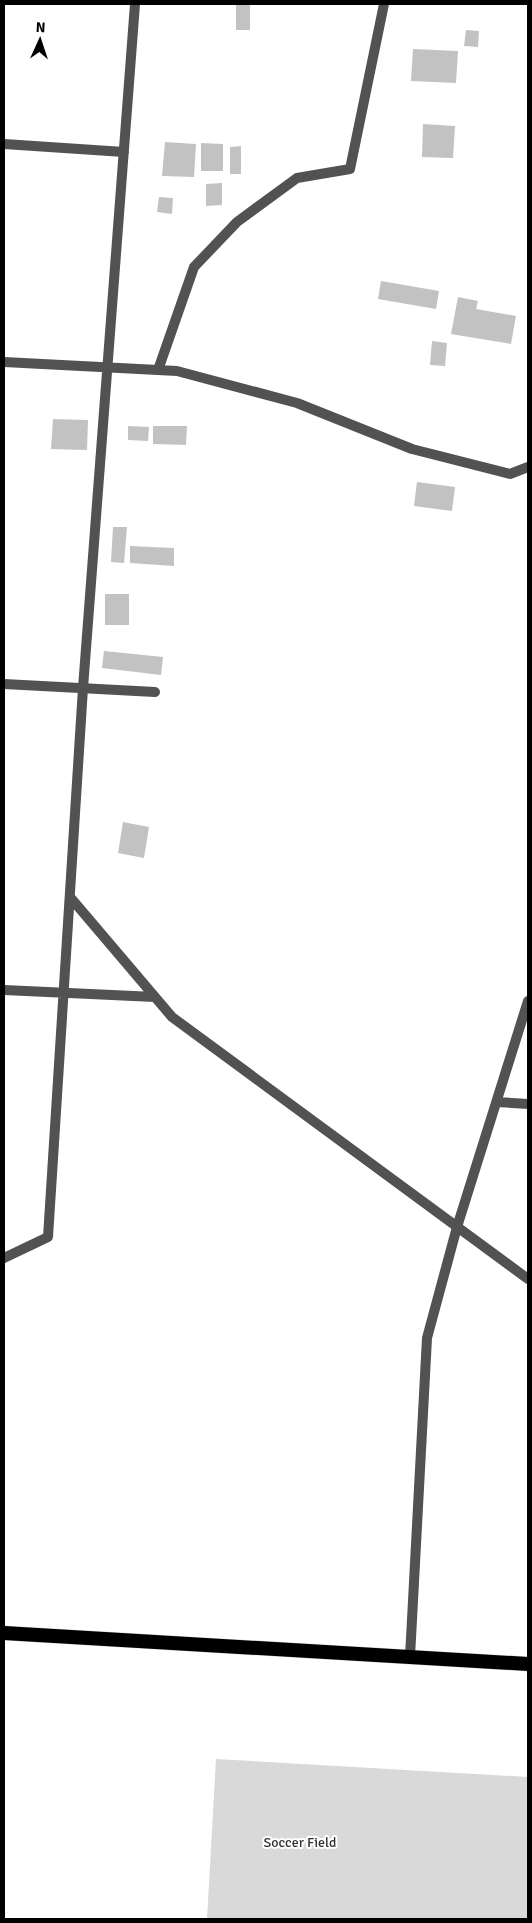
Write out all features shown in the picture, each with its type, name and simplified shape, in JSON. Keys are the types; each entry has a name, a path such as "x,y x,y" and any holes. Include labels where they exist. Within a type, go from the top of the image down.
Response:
{"highway":[{"path":"4,1633 528,1664"}],"street":[{"path":"4,1258 48,1237 83,688 135,4"},
{"path":"158,370 194,267 237,222 297,178 350,169 384,4"},
{"path":"4,144 124,152"},
{"path":"4,362 177,371 297,403 412,450 510,474 528,467"},
{"path":"4,684 155,692"},
{"path":"70,897 172,1017 528,1279"},
{"path":"4,990 155,997"},
{"path":"410,1657 427,1338 457,1227 528,1001"},
{"path":"497,1102 528,1104"}],"green space":[{"name":"Soccer Field","path":"216,1759 528,1777 528,1919 207,1919"}],"building":[{"path":"236,4 250,4 250,30 236,30"},
{"path":"466,30 479,31 478,47 464,46"},
{"path":"413,49 458,51 456,83 411,81"},
{"path":"423,124 455,126 453,158 422,157"},
{"path":"165,142 196,144 194,177 162,176"},
{"path":"201,143 223,144 223,171 201,171"},
{"path":"241,146 241,174 230,174 230,147"},
{"path":"222,183 222,205 206,206 206,184"},
{"path":"159,197 173,198 172,214 157,212"},
{"path":"381,281 439,291 436,309 378,299"},
{"path":"458,297 478,301 476,309 516,316 511,344 451,334"},
{"path":"432,341 447,343 445,366 430,365"},
{"path":"53,419 88,420 87,450 51,449"},
{"path":"128,426 149,427 148,441 128,440"},
{"path":"153,426 187,426 186,445 153,444"},
{"path":"417,482 455,487 452,511 414,506"},
{"path":"113,527 127,527 124,563 111,562"},
{"path":"130,546 174,548 174,566 130,563"},
{"path":"105,594 129,594 129,625 105,625"},
{"path":"104,651 163,657 161,675 102,668"},
{"path":"123,822 149,827 144,858 118,853"}]}
